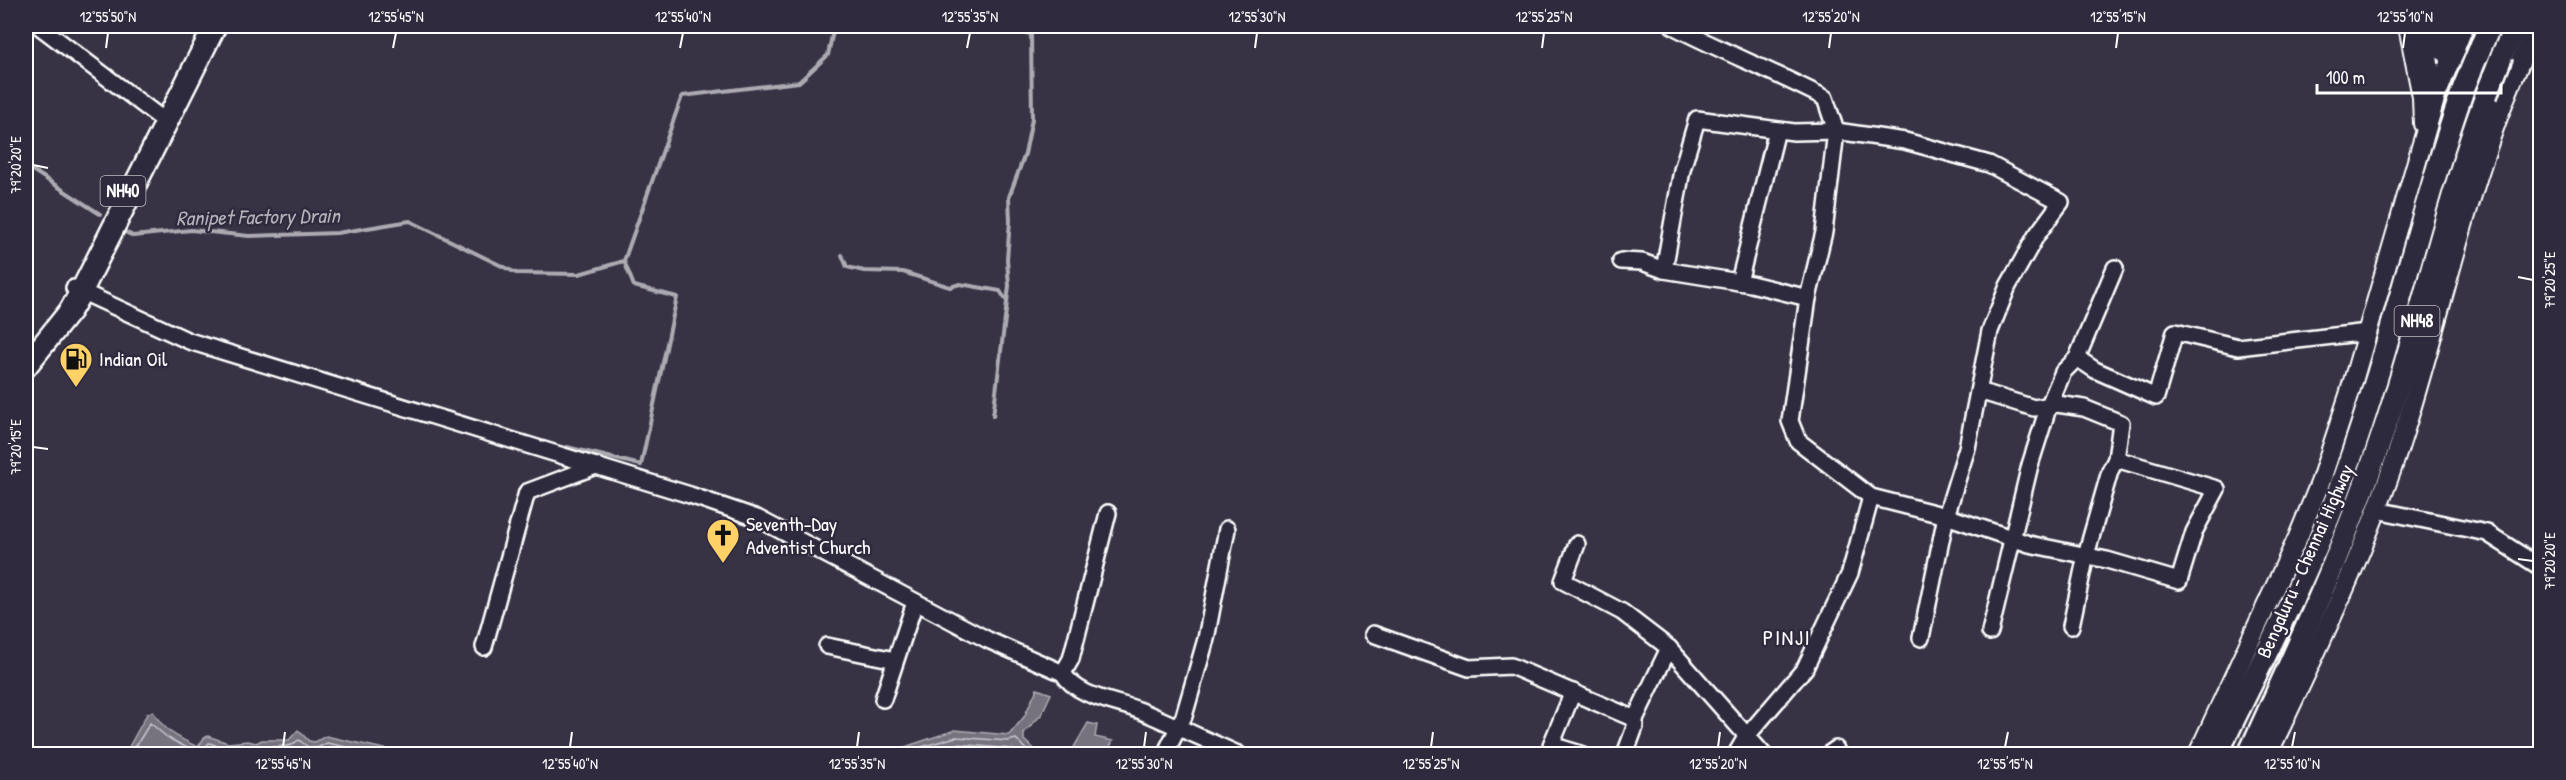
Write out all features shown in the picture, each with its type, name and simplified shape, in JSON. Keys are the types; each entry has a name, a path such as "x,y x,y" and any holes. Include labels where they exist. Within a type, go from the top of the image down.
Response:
{"highway":[{"name":"NH40","path":"26,366 70,311 77,289 136,174 205,26"},
{"name":"NH40","path":"162,119 215,26"},
{"name":"Bengaluru - Chennai Highway","path":"2217,754 2299,586 2335,503 2360,433 2443,151 2464,87 2490,26"},
{"name":"Bengaluru - Chennai Highway","path":"2249,754 2304,633 2370,471 2398,389 2463,162 2486,96 2516,26"},
{"name":"NH40","path":"26,348 77,289"}],"main road":[{"path":"2408,26 2422,98 2422,146"},
{"path":"2421,26 2428,57 2434,104"},
{"path":"2421,26 2432,43 2452,56 2511,86"},
{"path":"2442,26 2452,56"},
{"path":"2198,754 2307,516 2339,426 2368,332 2434,104 2464,26"},
{"path":"2268,754 2342,594 2377,510 2405,430 2471,202 2511,86 2537,26"}],"street":[{"path":"39,26 162,119"},
{"path":"1673,26 1719,50 1788,79 1825,98 1836,131 1824,232 1808,298 1790,421 1798,441 1871,497 1946,516 2013,538 2086,555 2179,581 2194,532 2217,489 2116,459"},
{"path":"1664,270 1682,170 1697,119 1794,132 1836,131 1905,141 1979,161 2061,202 2036,237 2008,286 1990,332 1967,448 1946,516 1922,638"},
{"path":"1739,282 1777,130"},
{"path":"1621,261 1642,262 1664,270 1739,282 1808,298"},
{"path":"1990,632 2030,465 2049,405 2063,372 2077,358 2115,267"},
{"path":"77,289 189,341 757,518 988,640 1063,673 1066,679 1086,692 1140,710 1238,754"},
{"path":"2077,358 2095,370 2156,397 2175,332 2238,347 2368,332"},
{"path":"1979,391 2034,408 2049,405 2084,408 2121,423 2116,459 2110,471 2086,555 2070,626"},
{"path":"484,647 527,492 596,466"},
{"path":"1736,754 1746,737 1805,668 1850,573 1871,497"},
{"path":"2377,510 2487,533 2541,567"},
{"path":"1063,673 1071,659 1108,513"},
{"path":"1165,754 1184,716 1206,639 1227,529"},
{"path":"1577,544 1563,581 1622,612 1669,648 1763,754"},
{"path":"883,699 915,602"},
{"path":"1373,634 1469,668 1511,666 1635,719"},
{"path":"828,646 895,660"},
{"path":"1625,754 1635,727 1635,719 1669,648"},
{"path":"1573,692 1551,744 1581,754"}],"water":[{"path":"1037,689 1051,694 1041,715 1024,733 1024,740 1036,751 1052,754 884,754 955,730 1009,735 1024,717"},
{"path":"153,711 172,733 198,747 208,736 228,743 248,741 256,743 262,740 289,740 298,730 309,741 315,742 326,736 407,754 125,754 147,714"},
{"path":"1088,723 1097,725 1095,737 1113,741 1106,754 1070,754"}],"waterway":[{"name":"Ranipet Factory Drain","path":"127,233 133,236 191,230 249,236 337,233 410,221 516,273 579,274 624,261 682,96 799,82 828,55 834,26"},
{"path":"993,416 1009,286 1007,259 1009,197 1025,154 1032,119 1031,34 1014,30 1015,26"},
{"name":"Ranipet Factory Drain","path":"26,166 100,214"},
{"path":"842,255 847,267 864,271 903,272 950,287 960,284 1000,291 1006,300"},
{"path":"567,447 641,465 677,297 634,286 624,261"}],"place":[{"name":"Indian Oil","path":"76,388"},
{"name":"Seventh-Day Adventist Church","path":"723,564"}],"district":[{"name":"PINJI","path":"1787,637"}]}
